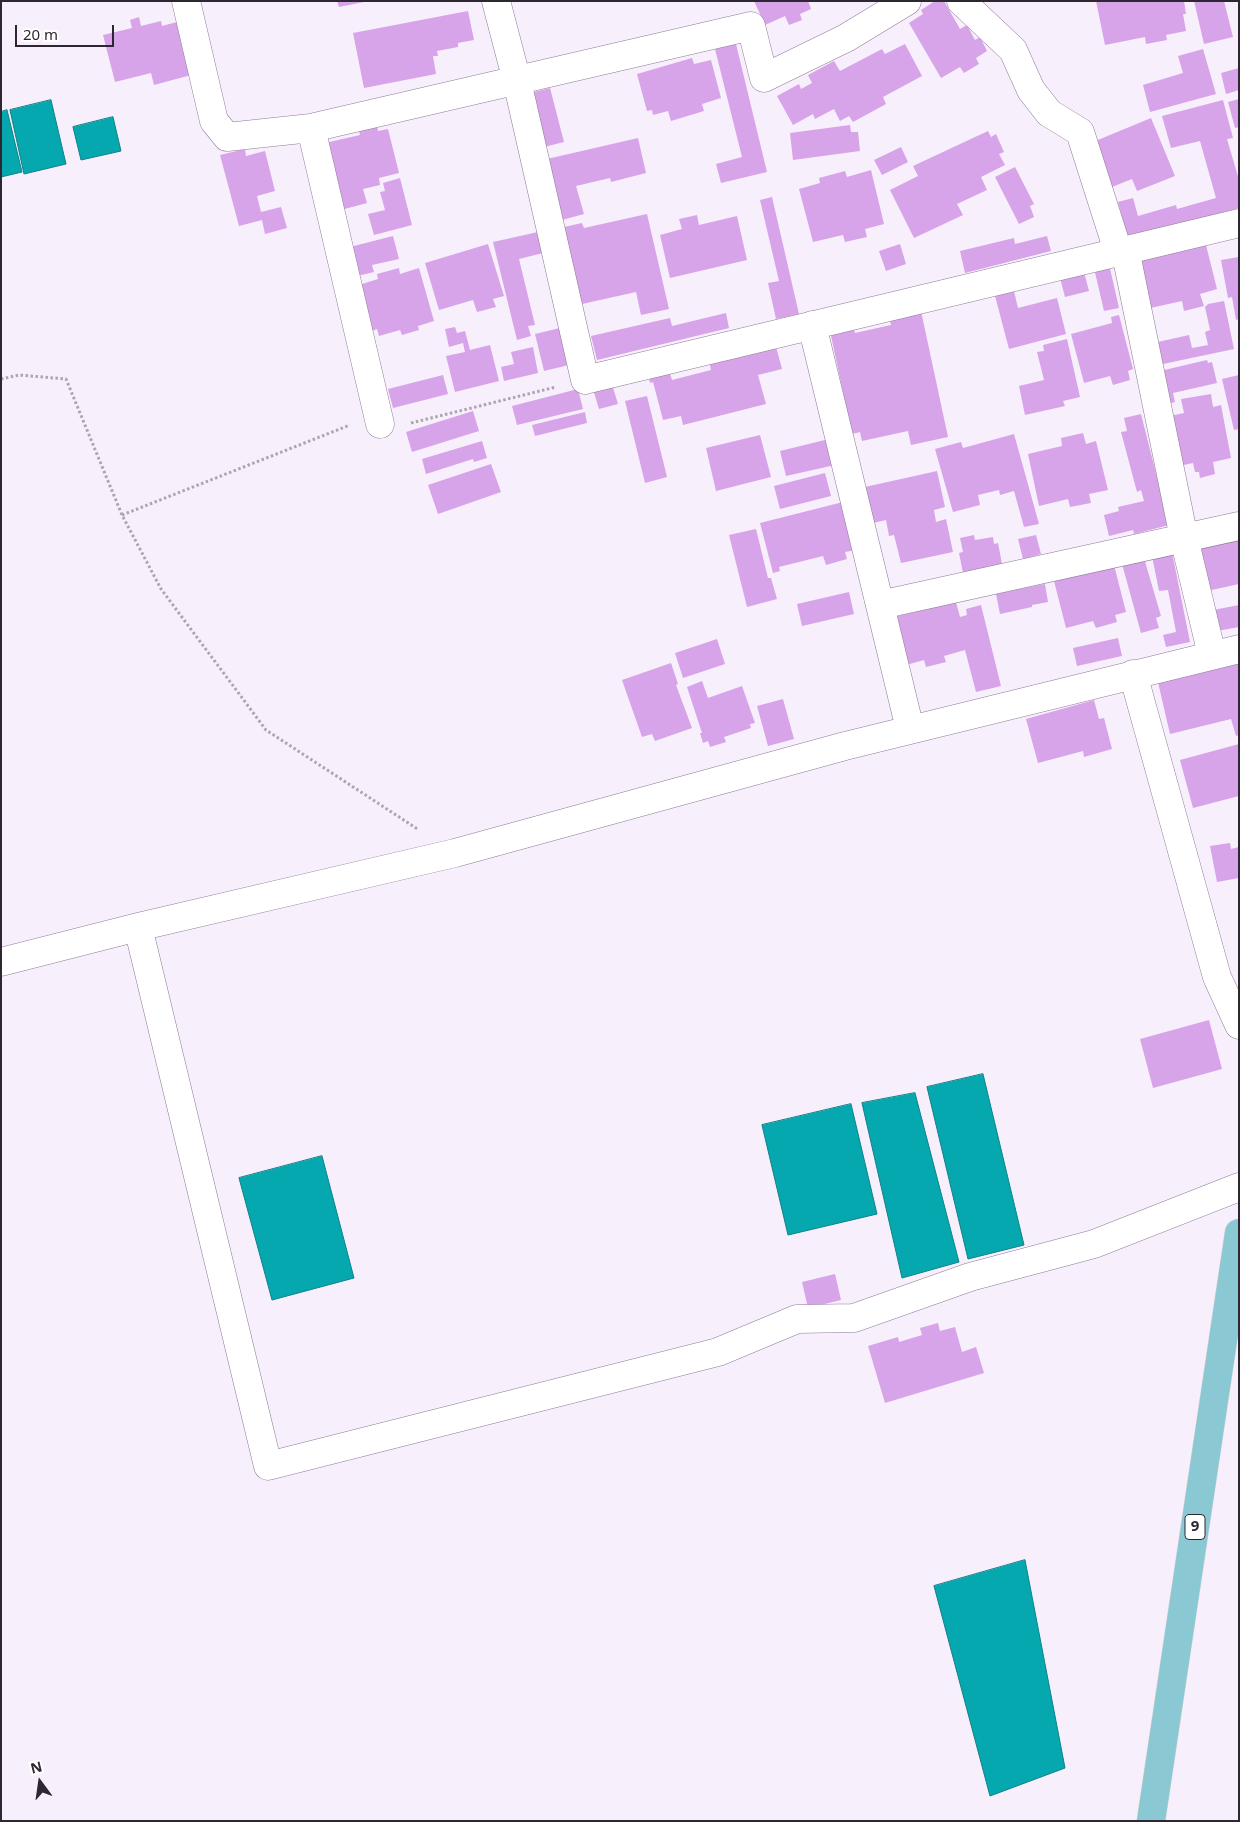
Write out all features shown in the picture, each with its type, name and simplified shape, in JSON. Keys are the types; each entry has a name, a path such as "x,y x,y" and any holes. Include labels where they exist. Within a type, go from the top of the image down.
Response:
{"main road":[{"name":"9","path":"1151,1821 1239,1233"}],"street":[{"path":"186,1 214,120 227,137 311,128 751,26 764,78 846,38 907,1"},
{"path":"496,1 517,81 585,380 1239,223"},
{"path":"961,1 1013,50 1031,90 1049,113 1080,132 1121,250 1184,538 1212,655"},
{"path":"311,128 380,424"},
{"path":"812,325 910,729"},
{"path":"880,605 1239,526"},
{"path":"1,962 138,927 456,853 910,729 1239,649"},
{"path":"1133,674 1217,977 1239,1025"},
{"path":"138,927 268,1466 718,1352 797,1319 854,1318 970,1277 1094,1244 1239,1187"}],"path":[{"path":"1,379 20,375 66,379 122,516 160,589 266,730 456,853"}],"water":[{"path":"51,100 66,164 24,174 10,110"},
{"path":"7,110 22,172 1,177 1,112"},
{"path":"113,117 121,151 81,160 73,127"},
{"path":"983,1074 1024,1245 968,1259 927,1087"},
{"path":"915,1093 959,1262 902,1278 862,1103"},
{"path":"851,1104 877,1214 788,1235 762,1125"},
{"path":"322,1156 354,1278 272,1300 239,1178"},
{"path":"1025,1560 1065,1768 990,1796 934,1586"}],"building":[{"path":"337,1 364,1 364,2 339,7"},
{"path":"754,1 808,1 811,9 800,14 802,20 789,25 785,16 765,25"},
{"path":"935,1 944,1 960,29 967,25 975,40 980,37 987,51 976,58 979,64 964,73 960,67 941,78 909,23 923,14 921,10"},
{"path":"1096,1 1184,1 1186,14 1183,14 1186,31 1166,35 1167,40 1146,44 1145,37 1105,45"},
{"path":"1194,1 1224,1 1233,37 1204,44"},
{"path":"468,11 474,40 458,43 458,47 437,51 438,56 433,56 436,74 364,88 353,33"},
{"path":"139,17 141,26 161,21 162,26 177,22 191,75 154,85 151,73 115,82 103,35 132,28 130,20"},
{"path":"736,44 767,172 721,183 716,164 742,157 715,49"},
{"path":"905,44 922,76 883,97 886,104 853,122 849,116 840,121 834,109 815,119 813,114 793,125 777,96 799,84 801,89 812,83 808,75 834,61 840,71 882,49 885,54"},
{"path":"1203,49 1216,94 1150,112 1143,85 1183,73 1178,56"},
{"path":"692,58 694,64 711,60 721,98 702,104 704,111 671,121 668,111 653,115 652,110 647,111 637,74"},
{"path":"1239,68 1239,90 1226,94 1221,73"},
{"path":"550,88 564,142 544,147 530,93"},
{"path":"1239,99 1239,127 1235,128 1228,102"},
{"path":"1223,100 1233,138 1227,139 1239,180 1239,208 1128,239 1118,202 1133,198 1138,216 1176,205 1177,209 1216,198 1200,141 1171,148 1162,116"},
{"path":"1151,118 1175,176 1137,191 1132,179 1112,187 1093,142"},
{"path":"850,125 851,132 858,132 860,151 793,160 790,133"},
{"path":"377,126 378,131 388,129 399,173 379,178 380,185 363,189 367,203 341,210 325,143 360,135 359,131"},
{"path":"988,131 991,137 996,134 1004,152 999,154 1005,165 981,177 987,190 957,204 963,215 914,238 890,190 918,176 913,166"},
{"path":"638,138 646,173 611,182 610,178 576,186 584,214 562,220 547,159"},
{"path":"901,147 908,162 882,175 874,160"},
{"path":"245,149 246,156 265,151 275,191 257,196 261,212 281,207 287,228 265,234 262,220 239,226 220,155"},
{"path":"1015,167 1034,204 1030,206 1034,217 1019,224 995,177"},
{"path":"871,170 884,224 865,229 867,237 845,242 843,235 813,242 799,189 820,183 819,178 845,171 847,177"},
{"path":"400,178 412,225 374,235 368,214 385,210 380,192 385,191 383,183"},
{"path":"772,197 799,314 776,319 768,283 779,281 760,200"},
{"path":"647,214 669,309 641,315 636,292 582,304 564,227 582,223 584,228"},
{"path":"697,215 699,225 737,216 747,260 670,278 660,235 682,229 679,219"},
{"path":"538,232 543,253 519,259 535,325 528,326 531,336 517,340 493,242"},
{"path":"393,236 399,259 372,265 374,272 357,276 350,247"},
{"path":"1047,236 1051,251 965,273 960,251 1014,238 1015,244"},
{"path":"488,244 504,296 493,299 496,307 477,312 473,300 439,310 425,263"},
{"path":"900,244 906,264 886,271 879,251"},
{"path":"1206,245 1217,289 1200,294 1204,306 1184,311 1182,301 1146,309 1135,262"},
{"path":"1239,257 1239,319 1236,320 1232,297 1228,298 1221,260"},
{"path":"1109,264 1119,308 1104,311 1094,268"},
{"path":"399,268 400,274 419,268 434,321 418,326 419,330 402,335 400,330 379,336 377,329 372,331 359,285 378,279 377,274"},
{"path":"1084,272 1089,291 1065,297 1060,278"},
{"path":"1013,287 1018,308 1057,298 1066,334 1009,349 994,292"},
{"path":"1224,301 1234,349 1163,364 1158,342 1189,335 1192,348 1208,345 1205,332 1210,330 1205,307 1208,304"},
{"path":"921,311 948,437 911,445 908,431 862,441 860,432 852,434 830,331 853,326 855,333 891,325 889,317"},
{"path":"726,313 729,328 597,360 591,336 670,318 672,326"},
{"path":"1119,315 1133,369 1128,371 1130,380 1113,385 1110,376 1084,383 1071,334 1112,323 1111,317"},
{"path":"455,327 457,333 465,331 470,350 490,345 499,381 455,392 446,356 465,352 463,343 449,347 445,329"},
{"path":"560,328 569,365 544,371 535,334"},
{"path":"1067,339 1080,397 1063,401 1065,406 1025,415 1019,386 1044,380 1037,352 1044,351 1043,345"},
{"path":"775,343 782,369 758,375 766,404 683,425 681,416 663,420 653,382 650,383 648,372 668,367 672,380 711,370 709,361"},
{"path":"533,347 538,373 504,381 501,367 514,364 511,352"},
{"path":"1207,360 1208,363 1212,362 1217,383 1173,393 1175,402 1167,404 1160,371"},
{"path":"443,375 448,394 393,408 388,389"},
{"path":"1239,375 1239,429 1234,430 1222,379"},
{"path":"611,381 618,404 599,409 592,386"},
{"path":"578,389 583,409 517,425 512,406"},
{"path":"1211,394 1213,407 1221,405 1231,458 1213,462 1215,474 1200,478 1199,472 1195,472 1193,463 1179,466 1170,416 1184,413 1181,399"},
{"path":"647,396 667,477 645,483 625,401"},
{"path":"473,411 479,431 412,452 406,432"},
{"path":"585,412 587,423 535,436 532,425"},
{"path":"1141,414 1169,525 1134,534 1133,530 1109,536 1104,515 1119,511 1118,507 1144,501 1141,490 1137,492 1121,432 1127,431 1124,418"},
{"path":"1083,433 1086,444 1096,441 1108,490 1089,494 1091,503 1070,507 1068,499 1039,506 1028,454 1062,446 1061,438"},
{"path":"1014,434 1039,524 1024,527 1014,491 1000,495 999,490 978,495 980,505 953,512 935,449 961,442 963,448"},
{"path":"760,435 771,477 716,491 706,448"},
{"path":"829,439 835,465 786,476 780,451"},
{"path":"482,441 487,458 474,462 473,459 426,474 422,459"},
{"path":"491,464 501,492 438,514 428,485"},
{"path":"937,471 945,507 934,510 936,522 946,519 953,552 901,563 894,535 889,536 886,520 873,523 865,487"},
{"path":"825,473 831,496 780,509 774,486"},
{"path":"843,502 856,550 845,552 847,559 826,565 823,556 779,567 780,571 773,573 760,523"},
{"path":"756,529 768,578 771,578 777,599 747,607 729,535"},
{"path":"974,535 975,540 993,537 994,544 998,543 1002,564 963,573 959,553 963,552 960,538"},
{"path":"1036,535 1041,554 1023,559 1018,539"},
{"path":"1239,537 1239,584 1207,591 1196,546"},
{"path":"1172,552 1190,642 1166,647 1163,635 1176,632 1168,590 1159,591 1152,556"},
{"path":"1144,558 1161,616 1156,618 1159,628 1141,633 1122,564"},
{"path":"1114,565 1126,612 1115,615 1117,622 1096,628 1093,621 1066,628 1054,581"},
{"path":"1045,584 1048,602 1000,614 996,594"},
{"path":"849,592 854,614 802,626 797,604"},
{"path":"956,602 960,617 967,615 966,609 981,605 1001,686 976,692 965,650 944,656 946,662 926,667 924,660 906,665 894,617"},
{"path":"1239,605 1239,627 1217,631 1213,610"},
{"path":"1118,638 1122,656 1077,666 1073,648"},
{"path":"717,639 725,664 683,678 675,653"},
{"path":"1237,659 1239,667 1239,735 1236,736 1231,719 1170,734 1157,678"},
{"path":"671,663 678,684 676,685 692,728 655,741 652,734 642,737 622,680"},
{"path":"702,681 708,698 742,686 755,723 750,724 751,728 724,737 726,742 710,747 708,741 703,743 700,733 702,733 687,687"},
{"path":"783,699 794,739 768,746 757,706"},
{"path":"1094,700 1099,719 1104,718 1112,749 1084,757 1083,751 1038,763 1026,719"},
{"path":"1239,744 1239,796 1193,808 1180,760"},
{"path":"1230,843 1231,849 1239,847 1239,878 1217,882 1210,846"},
{"path":"1209,1020 1222,1069 1153,1088 1140,1039"},
{"path":"835,1274 841,1300 808,1308 802,1282"},
{"path":"938,1323 940,1331 955,1327 962,1352 976,1347 984,1373 885,1403 868,1346 898,1337 899,1342 922,1335 920,1328"}]}
